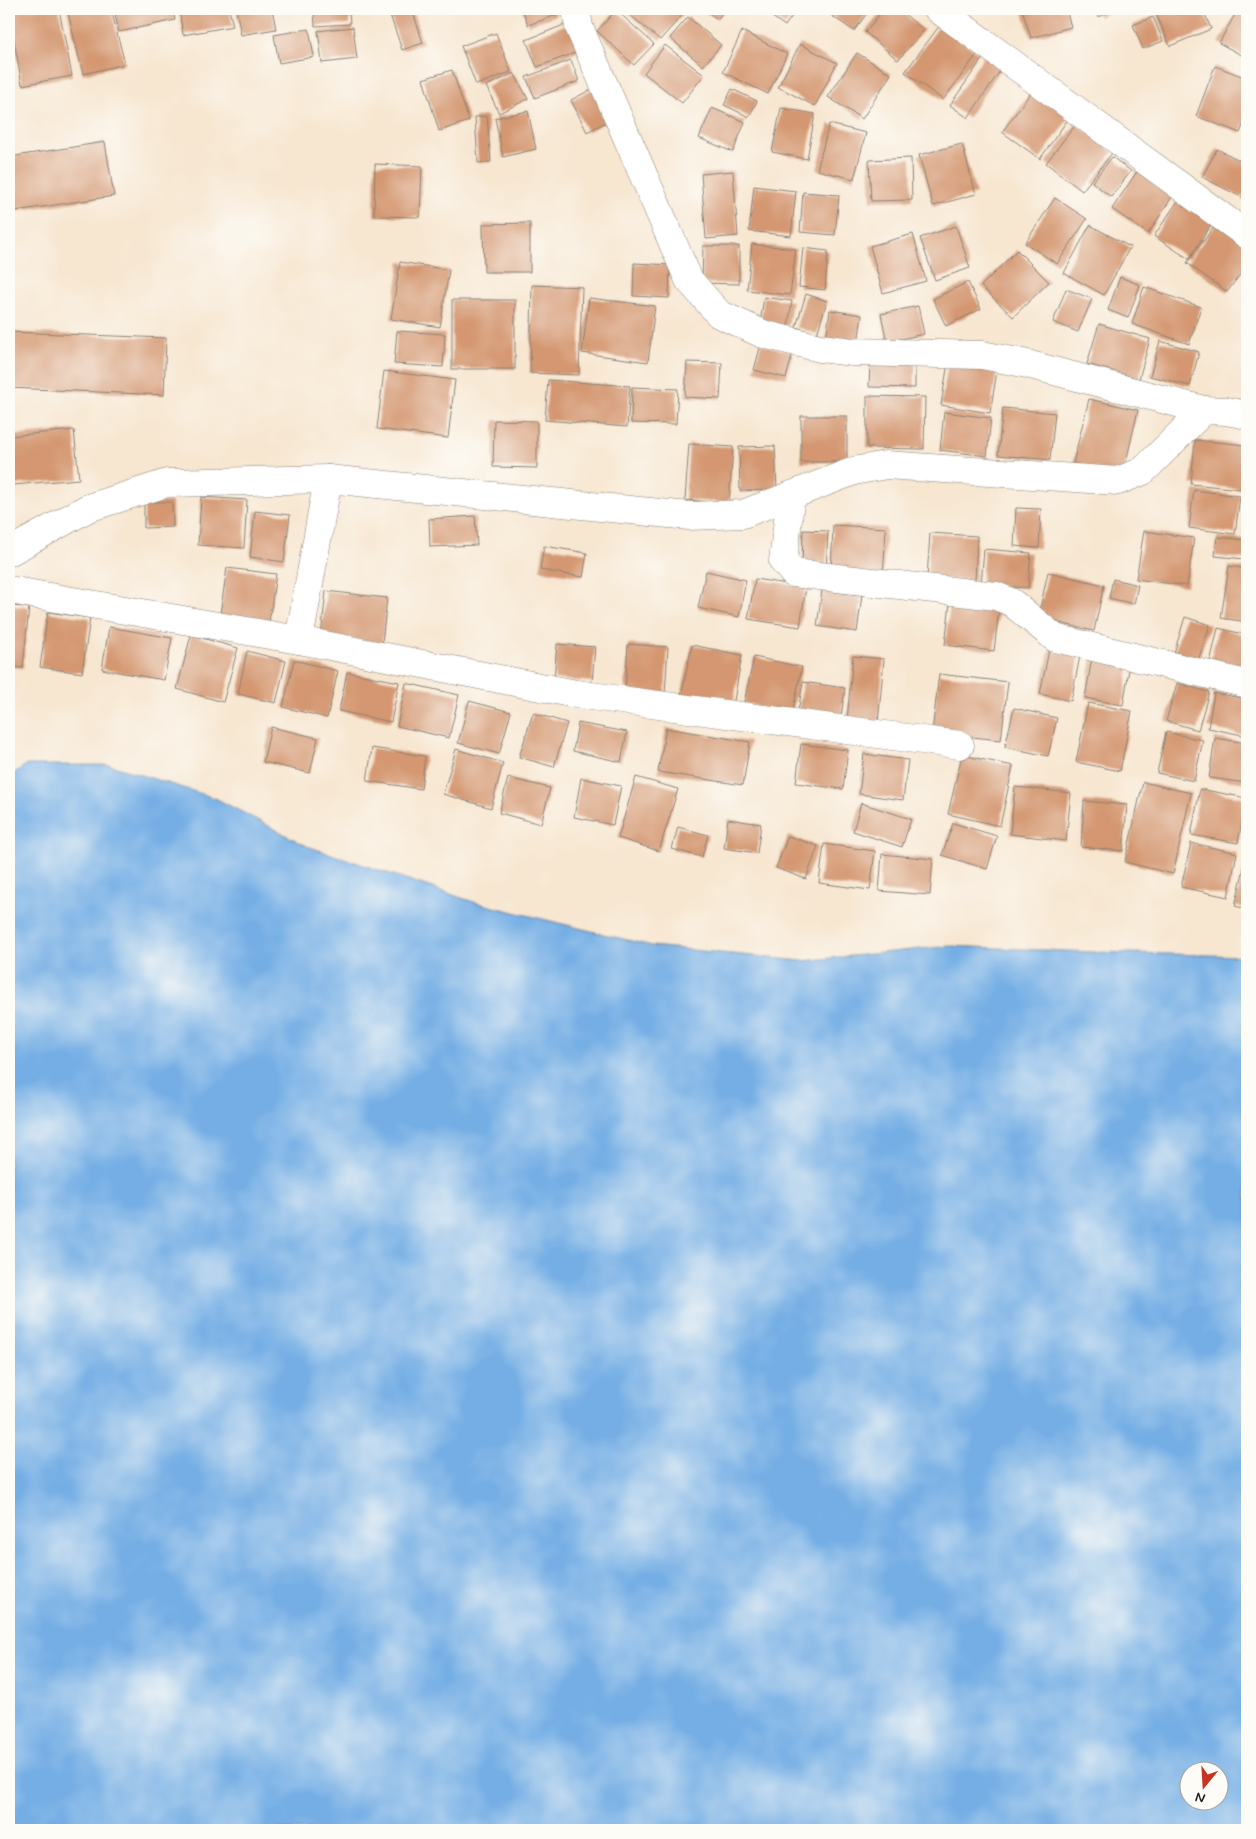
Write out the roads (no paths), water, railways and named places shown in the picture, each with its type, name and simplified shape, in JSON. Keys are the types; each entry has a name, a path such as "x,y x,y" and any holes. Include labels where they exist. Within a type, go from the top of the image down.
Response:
{"street":[{"path":"576,9 579,27 689,280 719,314 763,334 820,348 852,352 982,355 1023,363 1204,410 1226,411 1247,415"},
{"path":"938,9 1247,235"},
{"path":"9,552 88,508 167,483 328,479 689,516 743,514 854,471 886,465 1118,480 1143,471 1204,410"},
{"path":"299,640 328,479"},
{"path":"791,495 782,561 793,573 996,596 1011,602 1055,638 1247,684"},
{"path":"9,590 299,640 576,694 960,746"}],"water":[{"path":"26,765 110,765 215,798 307,846 474,902 652,946 802,961 950,946 1247,956 1247,1830 9,1830 9,777"}]}
